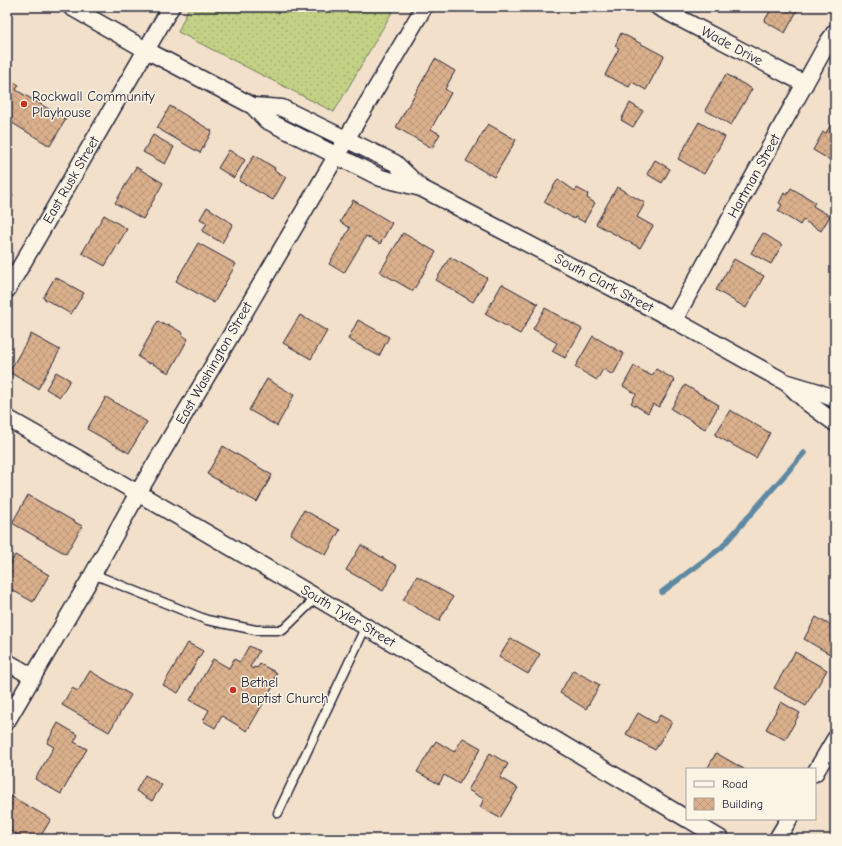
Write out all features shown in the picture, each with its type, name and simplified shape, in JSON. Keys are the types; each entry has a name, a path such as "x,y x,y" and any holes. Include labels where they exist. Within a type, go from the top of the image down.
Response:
{"street":[{"name":"South Clark Street","path":"71,7 146,50 253,106 266,120 336,156 382,178 421,188 674,320 785,382 835,399"},
{"name":"East Rusk Street","path":"7,290 171,7"},
{"name":"East Washington Street","path":"7,721 93,574 138,493 424,7"},
{"name":"Wade Drive","path":"658,7 805,84"},
{"name":"Hartman Street","path":"674,320 828,42 835,32"},
{"name":"South Clark Street","path":"253,106 282,108 346,139 395,163 421,188"},
{"name":"South Clark Street","path":"785,382 808,403 835,423"},
{"name":"South Tyler Street","path":"7,418 317,597 686,818"},
{"path":"7,662 33,677"},
{"path":"816,771 835,739"},
{"name":"South Tyler Street","path":"689,820 721,839"},
{"path":"777,839 788,820"}],"lane":[{"path":"93,574 207,620 256,630 283,630 317,597"},
{"path":"278,813 366,626"}],"green space":[{"path":"189,7 395,7 334,112 178,32"}],"building":[{"path":"773,7 790,7 797,11 785,33 764,21"},
{"path":"621,33 664,56 646,90 632,82 629,87 605,75 619,48 615,46"},
{"path":"435,59 455,71 445,89 451,93 431,129 440,134 432,148 396,127"},
{"path":"726,74 752,89 731,125 705,110"},
{"name":"Rockwall Community Playhouse","path":"7,78 19,85 16,90 66,119 50,146 9,121 7,125"},
{"path":"630,103 643,111 633,127 621,120"},
{"path":"170,106 212,131 200,153 157,128"},
{"path":"699,122 725,137 704,174 678,159"},
{"path":"832,122 835,123 835,163 813,150 823,132 826,133"},
{"path":"488,124 516,140 494,177 466,161"},
{"path":"153,135 174,147 165,164 143,152"},
{"path":"229,150 245,160 234,178 218,168"},
{"path":"254,155 286,177 273,200 239,181"},
{"path":"655,160 670,169 662,183 647,174"},
{"path":"136,167 163,183 143,219 115,203"},
{"path":"558,179 575,191 577,188 588,194 587,198 595,203 584,222 575,217 574,219 566,214 565,215 544,202"},
{"path":"617,187 645,203 637,217 653,226 640,248 596,224"},
{"path":"791,188 815,202 813,206 830,216 821,231 803,220 800,225 778,211 782,205 779,203 784,193 787,195"},
{"path":"7,192 13,195 7,206"},
{"path":"353,200 392,223 380,244 366,236 344,273 329,264 350,228 340,222"},
{"path":"207,207 233,224 222,243 202,231 207,223 200,219"},
{"path":"104,215 127,229 105,266 82,253"},
{"path":"403,233 436,252 413,291 380,272"},
{"path":"763,233 782,245 771,264 751,253"},
{"path":"198,243 236,264 214,303 176,281"},
{"path":"450,257 487,278 473,302 436,280"},
{"path":"734,259 764,276 746,308 716,290"},
{"path":"55,277 84,293 71,314 43,298"},
{"path":"502,284 538,304 520,334 485,314"},
{"path":"545,308 582,329 565,358 552,351 557,343 533,329"},
{"path":"300,315 327,331 311,359 283,343"},
{"path":"358,320 389,337 379,356 348,339"},
{"path":"158,321 183,333 182,335 188,339 169,373 138,357"},
{"path":"31,334 60,350 38,389 9,372"},
{"path":"593,336 624,354 613,375 603,369 597,380 575,367"},
{"path":"634,366 652,376 656,369 675,380 659,407 653,404 648,413 631,403 636,394 623,386"},
{"path":"56,372 70,380 60,397 46,389"},
{"path":"267,379 294,395 277,426 249,410"},
{"path":"685,385 719,405 705,429 671,409"},
{"path":"106,397 147,422 129,453 87,429"},
{"path":"730,410 770,433 756,458 715,435"},
{"path":"223,446 272,475 257,502 207,474"},
{"path":"28,495 82,526 66,554 12,523"},
{"path":"304,510 340,530 326,555 290,534"},
{"path":"361,545 397,566 383,591 346,570"},
{"path":"15,555 49,575 33,602 7,587 7,570"},
{"path":"417,576 453,597 439,621 403,600"},
{"path":"816,617 835,628 835,653 833,656 804,639"},
{"path":"511,638 540,654 528,674 499,657"},
{"path":"188,643 203,651 178,693 163,685"},
{"name":"Bethel Baptist Church","path":"249,646 259,651 250,667 253,669 254,667 257,668 260,664 277,673 274,678 277,680 247,731 222,716 215,728 203,721 209,710 190,700 213,659 229,668 234,659 240,662"},
{"path":"795,652 827,670 806,706 774,688"},
{"path":"573,670 600,685 586,709 560,693"},
{"path":"90,671 131,695 109,732 62,705 72,688 78,691"},
{"path":"781,702 800,713 785,740 766,729"},
{"path":"638,713 655,723 660,715 672,722 655,750 626,734"},
{"path":"58,723 78,735 74,742 87,749 61,794 35,779 54,747 47,743"},
{"path":"463,738 481,748 459,784 444,775 439,784 417,772 436,741 454,752"},
{"path":"490,753 508,764 500,778 518,788 500,818 480,807 484,799 468,790"},
{"path":"716,753 742,768 708,768"},
{"path":"145,775 162,785 152,801 136,791"},
{"path":"7,794 51,819 39,839 25,839 7,829"}],"waterway":[{"path":"662,592 722,547 804,453"}],"place":[{"name":"Rockwall Community Playhouse","path":"24,104"},
{"name":"Bethel Baptist Church","path":"233,690"}]}
